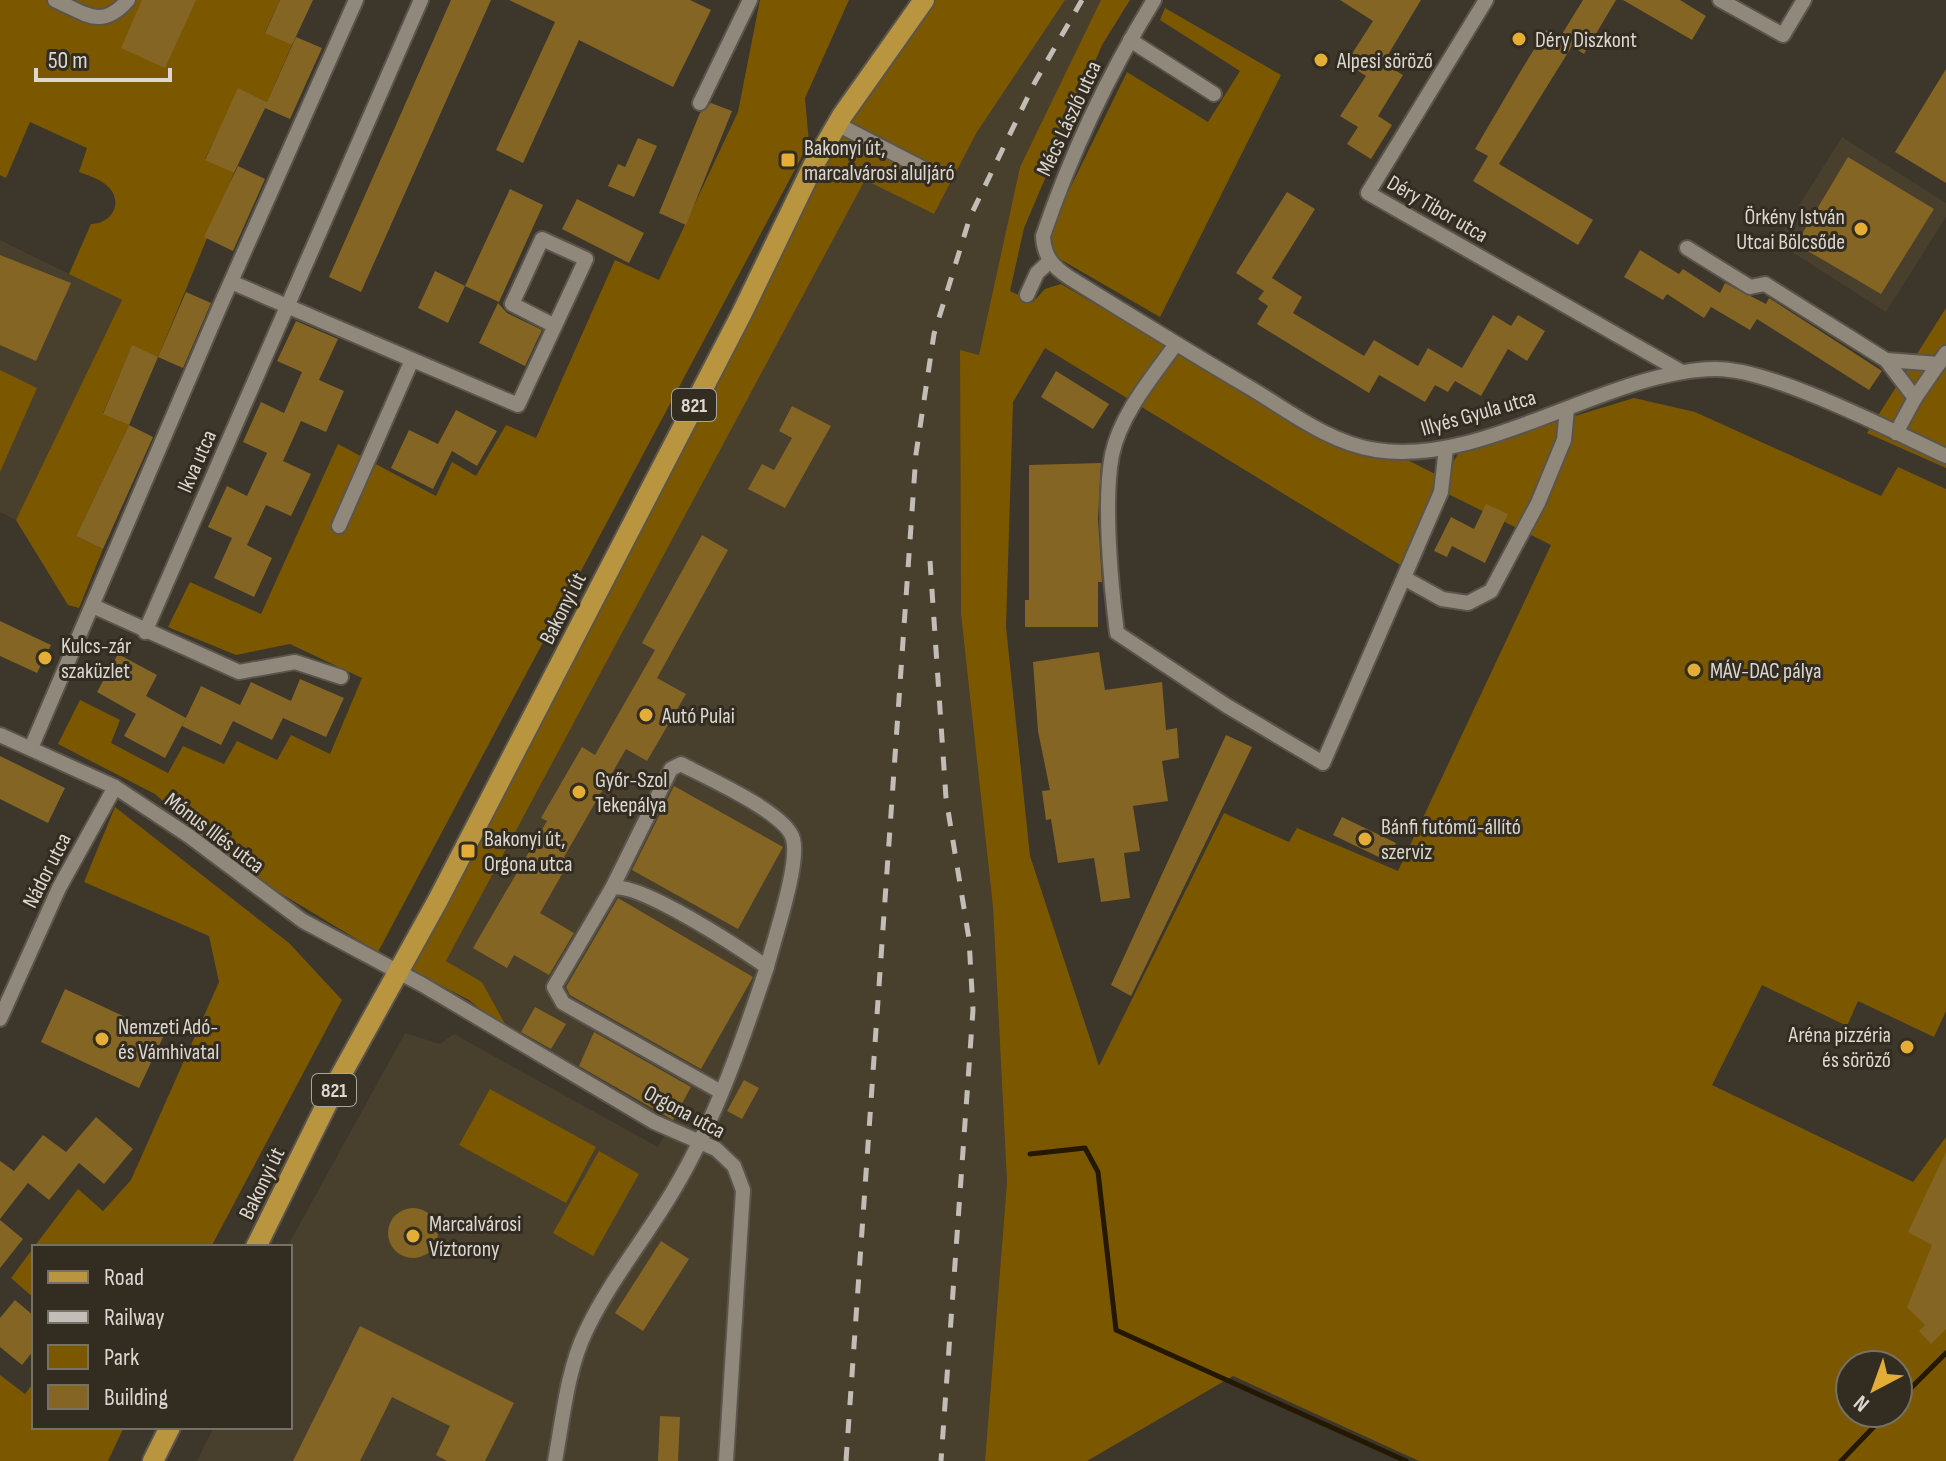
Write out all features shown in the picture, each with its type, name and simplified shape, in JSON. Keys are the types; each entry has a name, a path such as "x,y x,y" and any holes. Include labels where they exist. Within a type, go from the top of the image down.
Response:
{"main road":[{"name":"Bakonyi út","path":"257,1245 341,1075 399,973 837,124 923,0"},
{"path":"153,1461 169,1429"}],"street":[{"path":"55,0 98,19 114,15 128,0"},
{"name":"Ikva utca","path":"31,748 356,0"},
{"name":"Ikva utca","path":"145,632 421,0"},
{"path":"700,103 750,0"},
{"name":"Mécs László utca","path":"1050,261 1043,236 1056,197 1091,114 1154,0"},
{"name":"Déry Tibor utca","path":"1486,0 1368,193 1682,372"},
{"path":"1720,0 1783,35 1804,0"},
{"path":"1130,40 1214,94"},
{"path":"837,124 926,170"},
{"path":"231,282 518,405 555,326 586,259 542,239 512,304 555,326"},
{"path":"1687,248 1750,287 1765,284 1886,360 1915,398"},
{"path":"1027,295 1037,273 1050,261"},
{"name":"Illyés Gyula utca","path":"1050,261 1070,278 1176,344 1347,442 1395,452 1420,453 1446,448 1682,372 1717,368 1765,377 1946,456"},
{"path":"1176,344 1127,418 1112,456 1111,579 1117,633 1227,706 1323,763 1441,492 1446,448"},
{"path":"1886,360 1943,358"},
{"path":"1896,433 1915,398 1943,358"},
{"path":"339,526 412,360"},
{"path":"1404,578 1442,599 1468,603 1491,591 1538,503 1559,453 1564,440 1567,409"},
{"path":"93,606 239,672 295,662 341,677"},
{"name":"Mónus Illés utca","path":"0,735 115,787 189,836 303,921 399,973"},
{"path":"555,1461 573,1365 586,1331 677,1185 699,1141 721,1092 742,1042 767,967 794,859 793,838 788,830 760,807 681,764 671,769 612,888 554,987 563,1003 721,1092"},
{"name":"Nádor utca","path":"0,1019 59,888 115,787"},
{"path":"612,888 630,888 725,938 767,967"},
{"name":"Orgona utca","path":"399,973 654,1122 716,1149 734,1166 743,1190 726,1461"}],"shaded area":[{"path":"1065,0 1101,0 1020,167 979,356 960,351 961,614 993,907 1007,1183 985,1461 197,1461 213,1429 292,1429 292,1245 288,1245 405,1033 440,1044 454,1034 658,1147 672,1122 510,1033 482,982 446,961 865,180 934,214 977,132"},
{"name":"Örkény István Utcai Bölcsőde","path":"1842,137 1946,203 1946,217 1886,312 1776,242"},
{"path":"0,240 122,300 16,520 0,512"}],"green space":[{"path":"0,0 280,0 265,32 292,45 267,102 239,89 205,159 234,173 158,357 132,346 103,413 129,425 76,536 103,549 79,608 68,605 16,520 122,300 69,274 91,224 102,222 111,215 115,199 107,185 79,172 87,148 30,122 6,178 0,175"},
{"path":"760,0 849,0 805,98 809,143 378,952 237,867 155,794 58,744 80,700 120,720 111,743 168,773 183,746 224,764 237,741 277,760 291,735 330,754 362,678 290,644 236,655 168,627 190,582 261,614 338,444 436,496 452,462 476,476 506,425 536,438 615,260 659,280 738,112"},
{"path":"931,0 1065,0 977,132 934,214 865,180 446,961 482,982 510,1033 469,1000 407,968 837,138"},
{"path":"1101,0 1130,0 1102,45 1024,228 1010,291 1033,302 1045,289 1061,284 1317,433 1374,443 1443,478 1460,451 1634,398 1695,412 1881,496 1898,467 1946,489 1946,1011 1934,1037 1858,1001 1847,1026 1762,985 1712,1085 1913,1182 1946,1137 1946,1461 1419,1461 1233,1376 1087,1461 985,1461 1007,1182 993,907 961,614 960,350 979,355 1020,167","holes":["1045,348 1402,566 1434,487 1551,545 1398,871 1297,828 1289,842 1224,813 1099,1066 1030,856 1006,627 1013,402"]},
{"path":"1165,8 1281,75 1160,317 1053,255 1050,229 1127,72 1208,122 1240,71 1160,20"},
{"path":"1946,308 1946,468 1867,433"},
{"path":"0,370 37,388 0,472"},
{"path":"115,807 289,943 342,1000 212,1245 36,1245 78,1189 103,1211 131,1180 219,982 209,936 84,882"},
{"path":"490,1089 596,1147 566,1203 459,1145"},
{"path":"599,1151 639,1174 593,1256 553,1233"},
{"path":"32,1250 32,1296 11,1278"},
{"path":"0,1375 25,1394 32,1385 32,1429 123,1429 108,1461 0,1461"}],"building":[{"path":"142,0 196,0 165,68 121,48"},
{"path":"280,0 313,0 292,45 265,33"},
{"path":"451,0 491,0 361,292 329,277"},
{"path":"509,0 690,0 711,10 673,87 579,40 523,163 496,150 555,22"},
{"path":"1340,0 1421,0 1383,63 1403,75 1378,116 1392,125 1371,159 1347,144 1358,127 1340,116 1366,76 1346,63 1373,21"},
{"path":"1583,0 1616,0 1584,54 1572,46 1499,164 1593,220 1578,245 1473,181 1488,156 1475,149 1519,74 1546,30 1559,39"},
{"path":"1623,0 1680,0 1706,16 1692,40"},
{"path":"296,37 322,48 290,119 265,108 234,173 205,160 238,88 267,102"},
{"path":"1946,69 1946,183 1895,152"},
{"path":"711,103 732,111 686,225 659,213 700,113"},
{"path":"638,138 657,146 634,197 608,186 618,164 625,167"},
{"name":"Örkény István Utcai Bölcsőde","path":"1848,157 1934,209 1881,294 1796,244"},
{"path":"238,166 265,179 233,251 204,237"},
{"path":"510,189 543,205 499,302 465,286"},
{"path":"1287,192 1315,209 1272,278 1302,297 1293,313 1364,356 1374,340 1418,366 1428,348 1462,368 1493,315 1511,326 1518,315 1545,331 1527,361 1508,349 1481,396 1455,381 1448,392 1435,385 1425,402 1379,375 1369,393 1257,324 1268,306 1258,299 1264,291 1236,273"},
{"path":"577,199 644,233 629,263 562,229"},
{"path":"1640,250 1679,274 1683,269 1720,293 1725,283 1766,304 1769,298 1882,371 1869,390 1757,319 1750,330 1711,307 1704,318 1667,294 1663,300 1624,277"},
{"path":"0,255 71,283 36,361 0,345"},
{"path":"435,271 465,286 448,323 418,308"},
{"path":"186,292 211,303 183,368 158,357"},
{"path":"498,303 507,313 542,330 525,366 479,343"},
{"path":"296,321 338,339 319,380 344,391 326,432 301,421 283,461 311,474 291,516 266,505 247,545 272,558 254,597 214,578 232,538 208,527 227,486 247,496 267,453 243,442 261,402 284,413 302,372 277,361"},
{"path":"132,345 158,357 129,425 103,414"},
{"path":"1056,371 1109,404 1093,429 1041,397"},
{"path":"792,406 831,426 785,508 748,489 762,464 774,470 792,438 779,431"},
{"path":"456,410 497,431 477,466 452,451 433,489 391,468 409,430 438,444"},
{"path":"129,425 153,437 103,549 76,536"},
{"path":"1101,463 1098,519 1102,582 1098,582 1098,627 1025,627 1025,600 1029,600 1029,465"},
{"path":"1486,504 1508,514 1485,563 1452,546 1447,557 1434,551 1451,517 1474,529"},
{"path":"702,535 728,550 657,678 686,694 647,761 626,749 564,857 570,860 540,913 574,933 549,975 514,955 507,968 473,948 547,821 541,818 582,747 595,755 655,650 642,643"},
{"path":"0,621 51,645 37,673 0,656"},
{"path":"1099,652 1105,690 1162,682 1166,730 1177,728 1179,758 1162,761 1168,801 1133,806 1140,851 1124,853 1130,898 1101,902 1094,858 1058,863 1051,819 1046,820 1042,791 1050,790 1038,731 1033,662"},
{"path":"118,654 157,675 146,696 186,718 165,758 124,736 136,714 97,692"},
{"path":"300,679 344,698 326,737 283,718 272,740 233,721 221,745 182,726 201,686 240,705 251,682 291,701"},
{"path":"1226,735 1252,747 1131,996 1111,985"},
{"path":"0,756 65,788 48,823 0,799"},
{"path":"674,786 783,847 738,929 632,870"},
{"name":"Bánfi futómű-állító szerviz","path":"1342,817 1396,843 1387,861 1333,835"},
{"path":"618,898 753,977 701,1069 570,995 566,987"},
{"name":"Nemzeti Adó- és Vámhivatal","path":"65,989 164,1035 139,1088 41,1042"},
{"path":"535,1007 566,1024 551,1049 521,1032"},
{"path":"594,1032 691,1087 673,1120 579,1066"},
{"path":"744,1080 759,1088 742,1119 727,1111"},
{"path":"96,1117 133,1149 104,1184 79,1163 49,1200 28,1183 0,1219 0,1161 14,1171 43,1135 66,1152"},
{"path":"1946,1152 1946,1329 1931,1344 1919,1331 1925,1325 1907,1307 1932,1245 1908,1232"},
{"name":"Marcalvárosi Víztorony","path":"413,1208 431,1215 438,1233 431,1251 413,1258 395,1251 388,1233 395,1215"},
{"path":"0,1220 23,1239 0,1268"},
{"path":"661,1241 689,1259 643,1331 615,1313"},
{"path":"15,1300 32,1314 32,1352 22,1365 0,1347 0,1318"},
{"path":"360,1326 514,1403 485,1461 447,1461 436,1455 450,1426 392,1397 360,1461 293,1461"},
{"path":"660,1416 680,1417 678,1461 658,1461"}],"waterway":[{"path":"1030,1154 1085,1148 1098,1172 1116,1330 1406,1461"},
{"path":"1914,1385 1946,1353"},
{"path":"1841,1461 1872,1429"}],"railway":[{"path":"846,1461 916,454 934,334 970,217 1035,82 1082,0"},
{"path":"930,561 946,798 969,939 973,1010 941,1461"}],"place":[{"name":"Déry Diszkont","path":"1519,39"},
{"name":"Alpesi söröző","path":"1321,60"},
{"name":"Bakonyi út, marcalvárosi aluljáró","path":"788,160"},
{"name":"Örkény István Utcai Bölcsőde","path":"1861,229"},
{"name":"Kulcs-zár szaküzlet","path":"45,658"},
{"name":"MÁV-DAC pálya","path":"1694,670"},
{"name":"Autó Pulai","path":"646,715"},
{"name":"Győr-Szol Tekepálya","path":"579,792"},
{"name":"Bánfi futómű-állító szerviz","path":"1365,839"},
{"name":"Bakonyi út, Orgona utca","path":"468,851"},
{"name":"Nemzeti Adó- és Vámhivatal","path":"102,1039"},
{"name":"Aréna pizzéria és söröző","path":"1907,1047"},
{"name":"Marcalvárosi Víztorony","path":"413,1236"}]}
